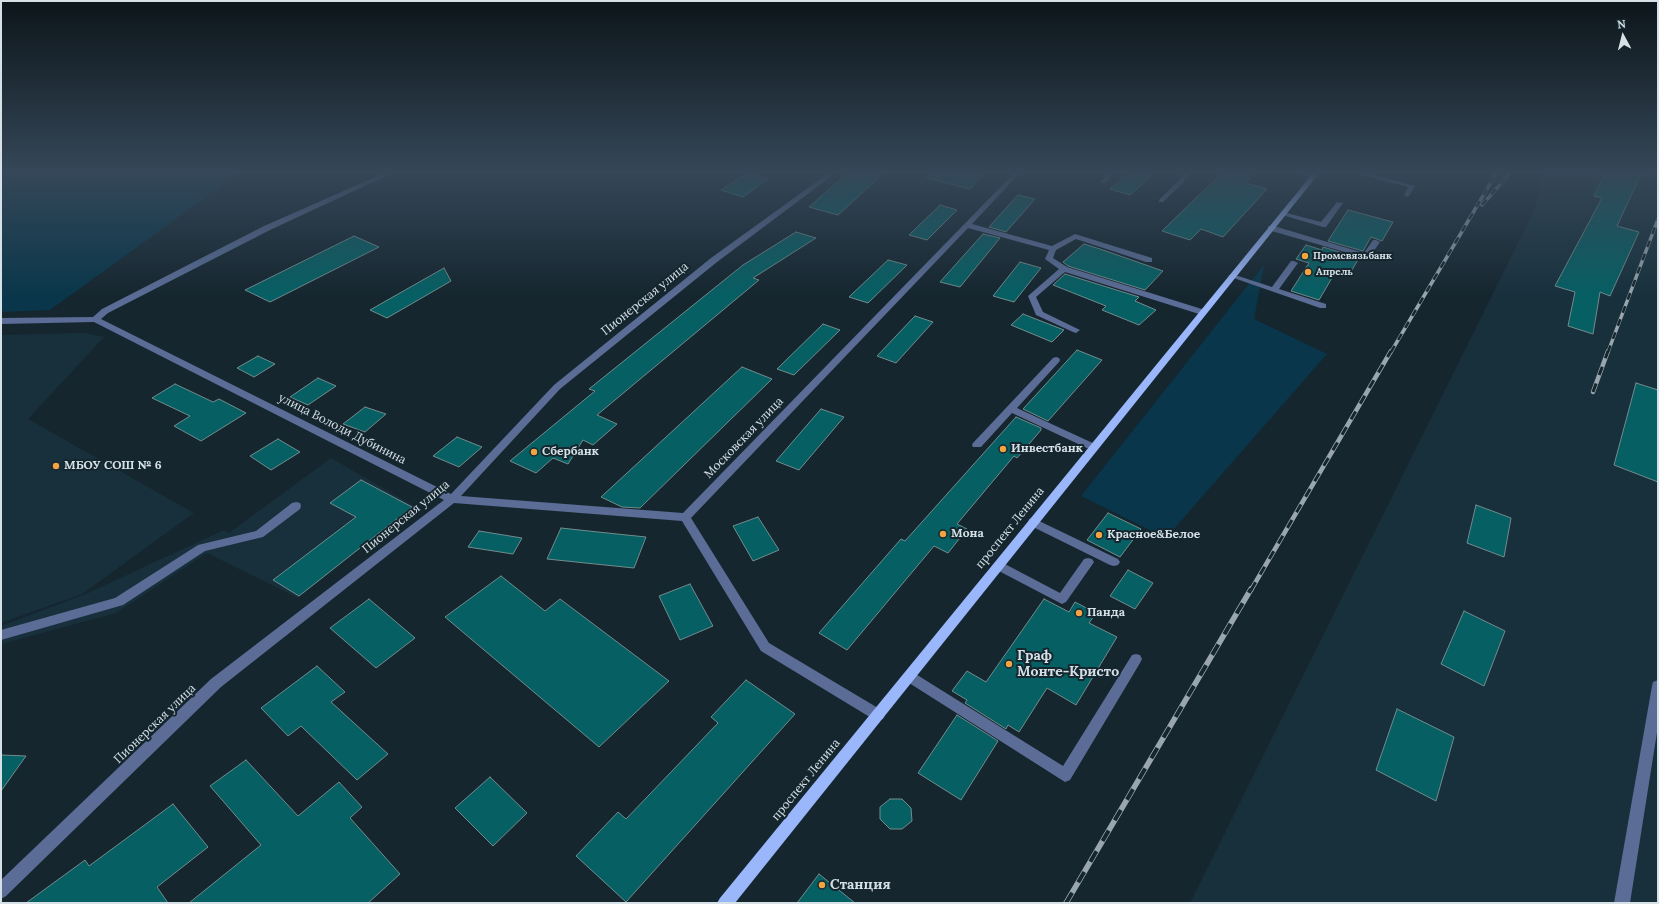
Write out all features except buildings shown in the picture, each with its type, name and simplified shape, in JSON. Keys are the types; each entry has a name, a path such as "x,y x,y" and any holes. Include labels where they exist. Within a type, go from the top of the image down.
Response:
{"main road":[{"name":"проспект Ленина","path":"725,903 910,677 1202,312 1283,214"}],"street":[{"path":"94,319 105,311 267,228 297,214"},
{"name":"Пионерская улица","path":"1,891 216,683 452,499 557,387 714,260 776,214"},
{"name":"Московская улица","path":"685,517 977,214"},
{"path":"1284,214 1323,225 1331,214"},
{"path":"967,225 1053,249"},
{"path":"1271,228 1366,256 1376,242"},
{"path":"1150,260 1074,236 1053,249 1049,260 1064,269 1202,312"},
{"path":"1274,290 1294,263"},
{"path":"1064,269 1032,296 1039,313 1076,330"},
{"path":"1232,276 1323,306"},
{"name":"улица Володи Дубинина","path":"1,321 94,319 452,499 685,517"},
{"path":"977,445 1056,360"},
{"path":"1011,409 1094,447"},
{"path":"1,635 119,602 202,548 259,534 296,506"},
{"path":"685,517 765,647 878,715"},
{"path":"1034,522 1114,562"},
{"path":"999,566 1062,599 1088,562"},
{"path":"910,677 1065,775 1136,659"},
{"path":"1622,903 1658,686"}],"shaded area":[{"path":"1,214 183,214 50,310 1,312"},
{"path":"1532,214 1658,214 1658,903 1190,903"},
{"path":"1264,265 1254,319 1327,354 1166,538 1081,496"},
{"name":"МБОУ СОШ № 6","path":"84,333 104,337 28,419 194,513 82,594 1,623 1,335"},
{"path":"331,458 414,506 298,598 207,553 116,613 1,644 1,626 88,593 224,530 229,533"}],"railway":[{"path":"1391,352 1472,214"},
{"path":"1608,352 1658,219"},
{"path":"1251,590 1391,351"},
{"path":"1593,392 1608,351"},
{"path":"1066,903 1251,589"}],"place":[{"name":"Промсвязьбанк","path":"1305,256"},
{"name":"Апрель","path":"1308,272"},
{"name":"Инвестбанк","path":"1003,449"},
{"name":"Сбербанк","path":"534,452"},
{"name":"МБОУ СОШ № 6","path":"56,466"},
{"name":"Мона","path":"943,534"},
{"name":"Красное&Белое","path":"1099,535"},
{"name":"Панда","path":"1079,613"},
{"name":"Граф Монте-Кристо","path":"1009,664"},
{"name":"Станция","path":"822,885"}]}
